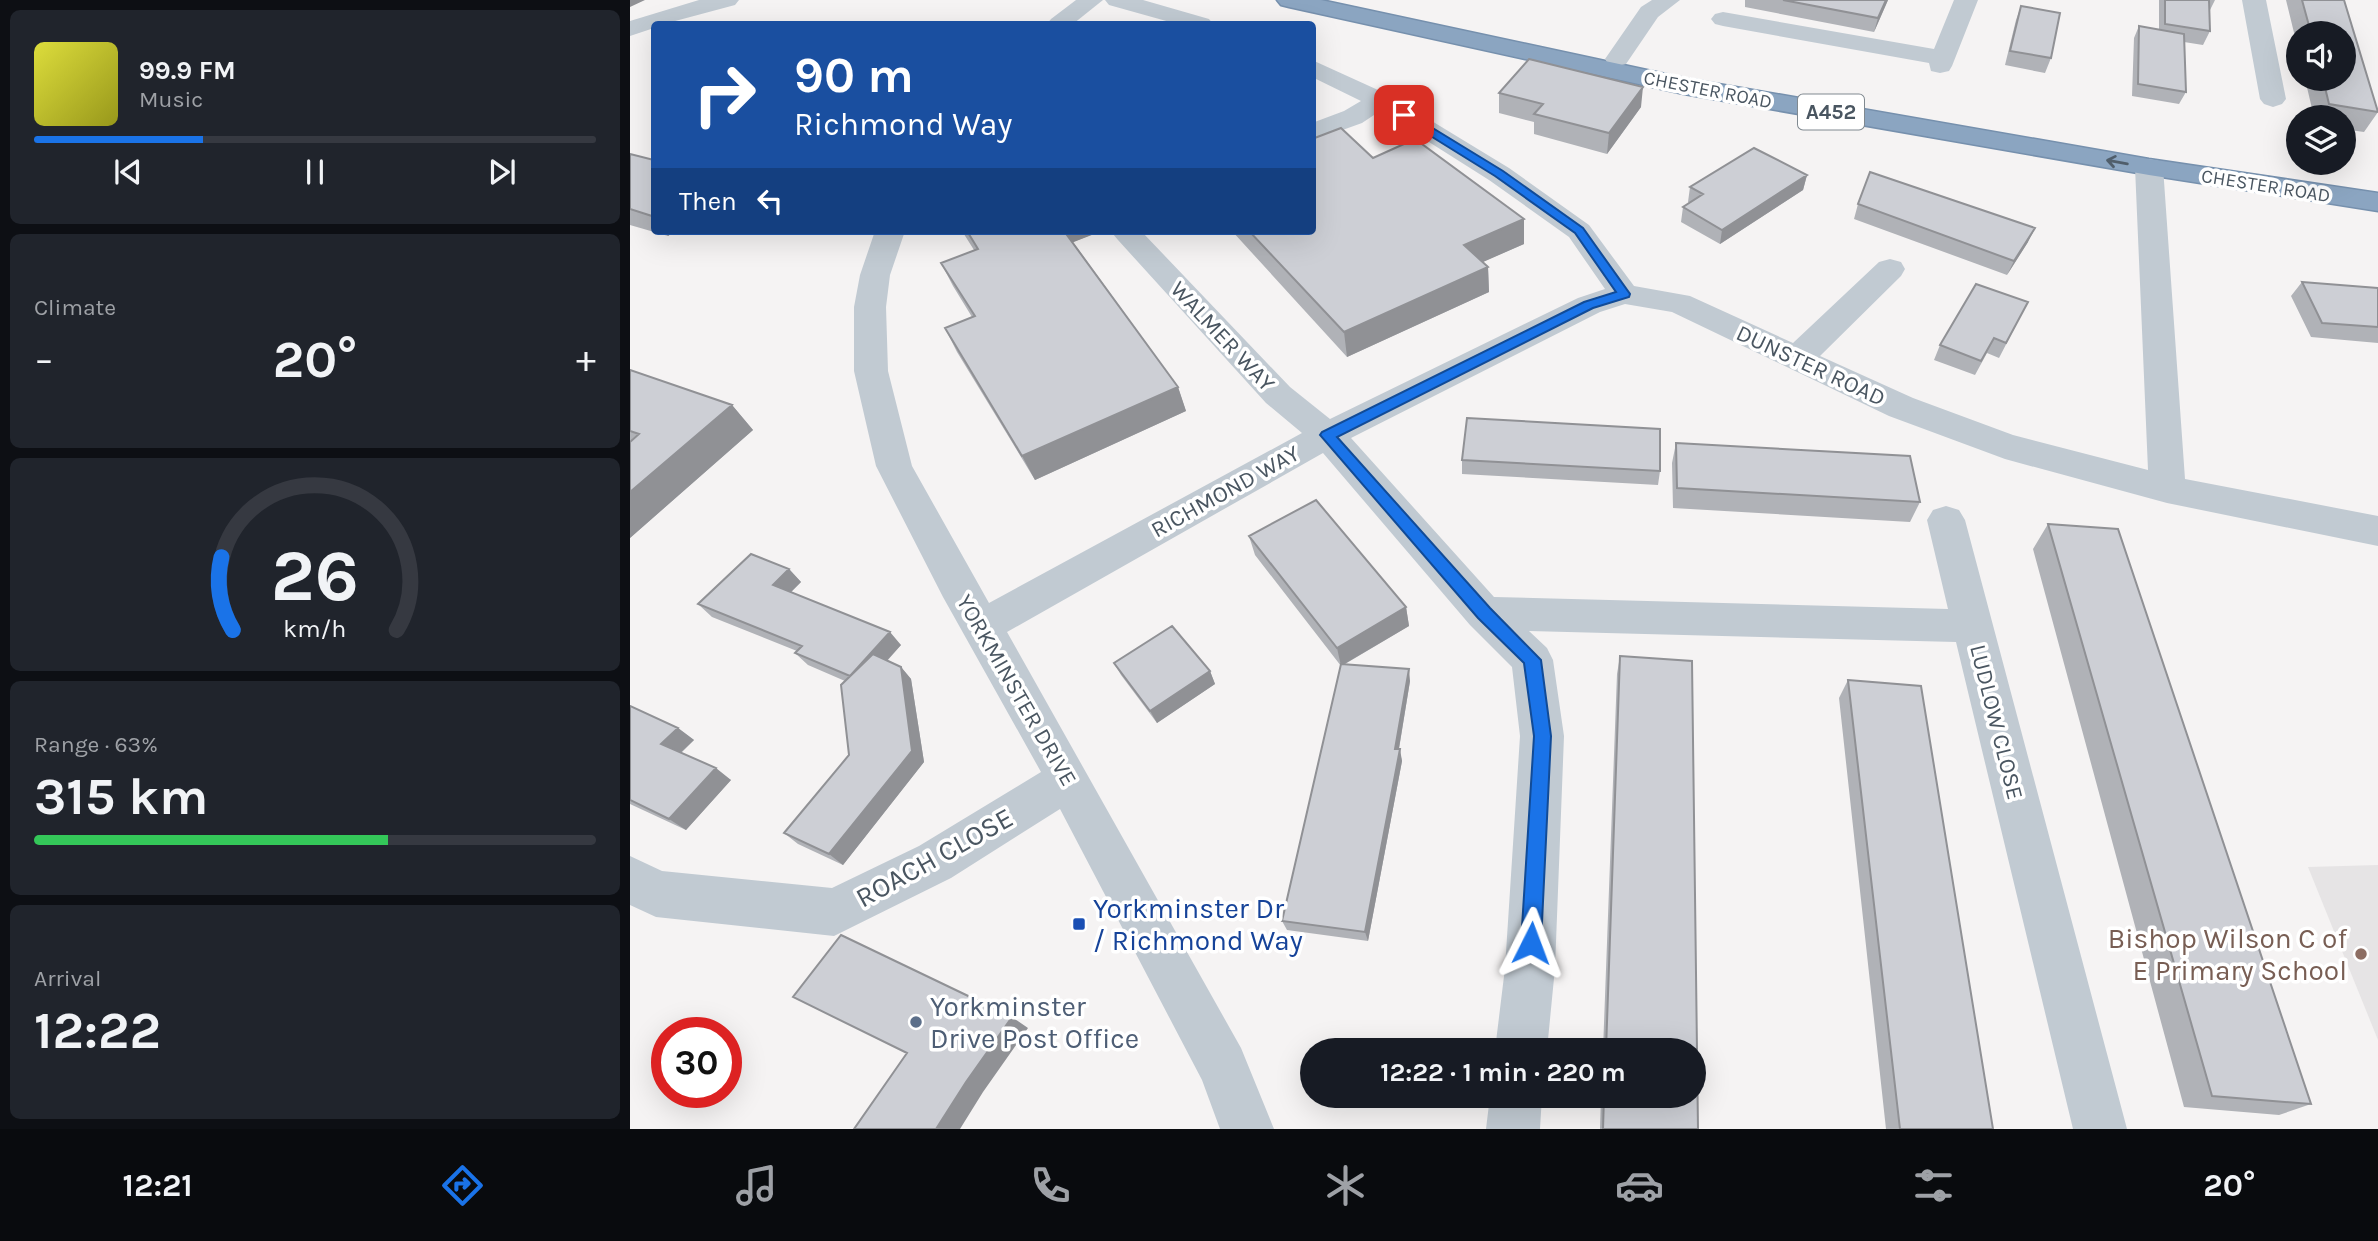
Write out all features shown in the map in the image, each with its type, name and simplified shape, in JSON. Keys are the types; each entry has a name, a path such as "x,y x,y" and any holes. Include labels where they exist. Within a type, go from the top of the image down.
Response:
{"highway":[{"name":"CHESTER ROAD","path":"1289,0 1684,86 2149,167 2378,202"},
{"name":"CHESTER ROAD","path":"1350,0 1617,59 1843,97 2378,177"}],"street":[{"path":"652,21 727,0"},
{"path":"1064,20 1091,0"},
{"path":"1617,59 1649,12 1668,0"},
{"path":"1723,19 1941,62 1966,0"},
{"path":"2254,0 2273,99"},
{"path":"1125,2 1191,21"},
{"path":"630,29 651,21"},
{"path":"1316,69 1380,100 1499,174 1579,231 1624,294"},
{"path":"1316,131 1353,117 1380,100"},
{"path":"2149,167 2167,489"},
{"name":"YORKMINSTER DRIVE","path":"889,235 875,275 870,307 871,371 894,466 957,586 1068,779 1223,1066 1247,1129"},
{"name":"WALMER WAY","path":"1129,235 1278,395 1327,435 1484,613 1532,660 1542,736 1530,968 1522,1038"},
{"path":"1797,359 1890,269"},
{"name":"DUNSTER ROAD","path":"1624,294 1679,303 1901,407 2005,446 2167,489 2378,531"},
{"name":"RICHMOND WAY","path":"982,626 1327,435 1589,305 1624,294"},
{"path":"1946,520 1972,626"},
{"name":"LUDLOW CLOSE","path":"1484,613 1972,626 2100,1129"},
{"name":"ROACH CLOSE","path":"630,879 656,894 834,912 935,862 1068,779"},
{"path":"1513,1129 1515,1108"}],"shaded area":[{"name":"Bishop Wilson C of E Primary School","path":"2378,865 2378,1040 2308,867"}],"building":[{"path":"1783,0 1886,0 1878,18"},
{"path":"2165,0 2209,0 2210,31 2165,24"},
{"path":"2302,0 2344,0 2350,21 2308,21"},
{"path":"2021,6 2060,13 2051,58 2010,51"},
{"path":"2139,26 2184,34 2186,92 2138,84"},
{"path":"2356,40 2378,112 2356,108 2356,105 2329,104 2326,91 2356,91"},
{"path":"1529,59 1643,87 1609,133 1534,114 1543,104 1499,93"},
{"path":"1341,128 1373,158 1415,139 1524,219 1464,245 1488,267 1344,332 1253,235 1316,235 1316,137"},
{"path":"1754,148 1807,175 1722,230 1683,207 1703,194 1690,187"},
{"path":"630,154 651,159 651,216 630,209"},
{"path":"1870,172 2035,228 2014,261 1858,204"},
{"path":"969,235 1067,235 1178,387 1022,456 945,328 975,316 941,263 978,249"},
{"path":"2302,282 2378,288 2378,327 2322,323"},
{"path":"1976,284 2028,302 2006,343 1994,338 1981,361 1940,345"},
{"path":"630,370 732,405 630,492 630,442 639,434 630,431"},
{"path":"1467,418 1660,429 1660,471 1462,460"},
{"path":"1676,443 1910,456 1920,502 1677,488"},
{"path":"1316,500 1406,607 1337,648 1249,536"},
{"path":"2048,524 2118,529 2311,1104 2212,1096"},
{"path":"751,554 789,569 773,585 890,632 850,676 795,653 802,646 698,604"},
{"path":"1172,626 1210,671 1150,711 1114,663"},
{"path":"873,654 901,667 912,751 829,854 784,833 849,755 841,685"},
{"path":"1620,656 1692,661 1697,1038 1606,1038"},
{"path":"1341,664 1409,669 1395,749 1400,749 1365,932 1282,921"},
{"path":"1848,680 1921,686 1993,1129 1900,1129"},
{"path":"630,706 678,728 661,744 716,768 669,819 630,800"},
{"path":"841,935 1012,1017 936,1129 854,1129 907,1053 793,997"},
{"path":"1604,1108 1698,1108 1698,1129 1603,1129"}],"place":[{"name":"Yorkminster Dr / Richmond Way","path":"1079,924"},
{"name":"Bishop Wilson C of E Primary School","path":"2361,954"},
{"name":"Yorkminster Drive Post Office","path":"916,1022"}],"route":[{"path":"1404,115 1499,174 1579,231 1624,294 1589,305 1327,435 1484,613 1532,660 1542,736 1531,943"}]}
